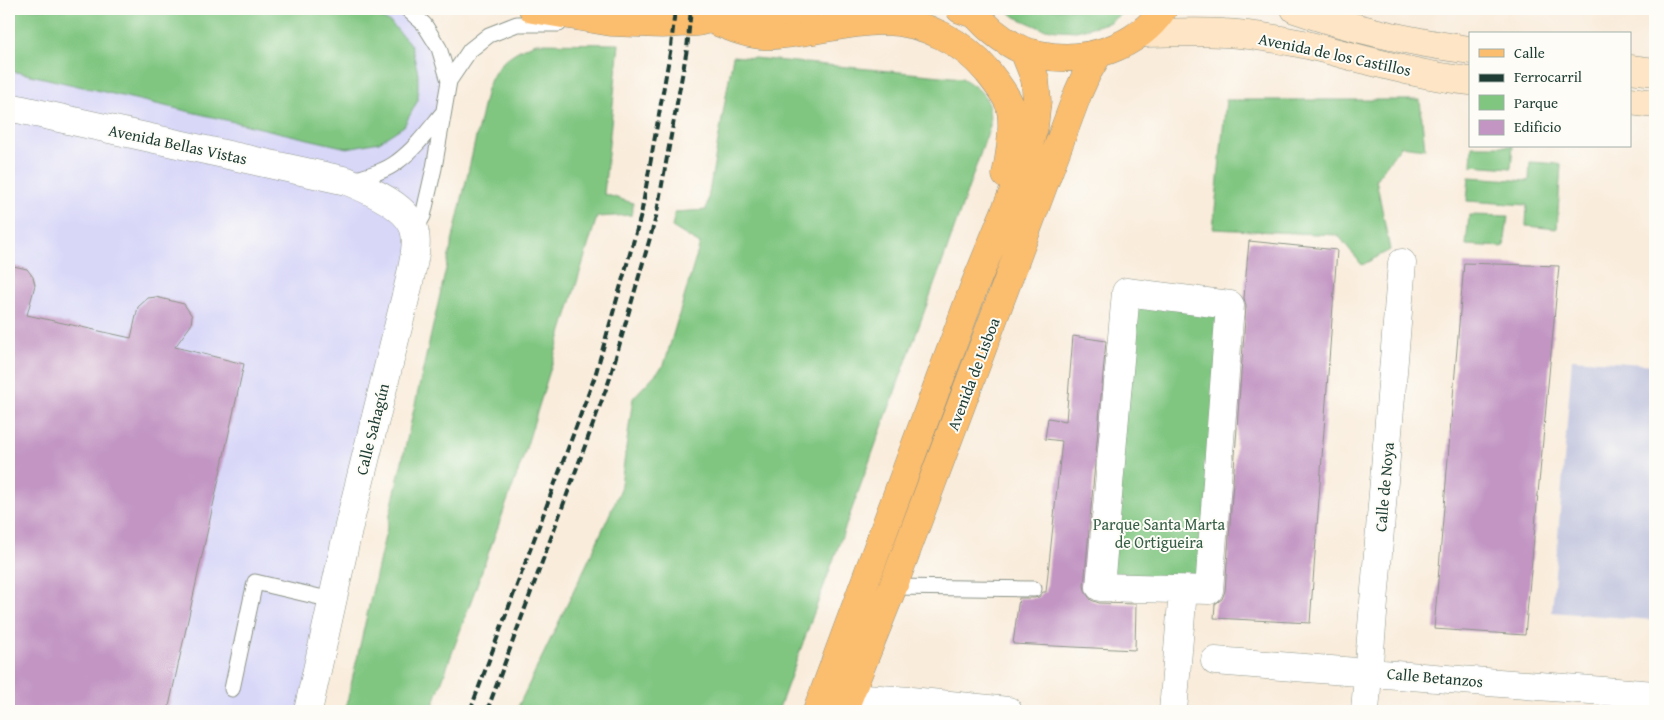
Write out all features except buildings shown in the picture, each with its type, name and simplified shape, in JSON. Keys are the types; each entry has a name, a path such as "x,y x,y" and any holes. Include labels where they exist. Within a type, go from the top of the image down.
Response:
{"main road":[{"path":"533,9 611,22 662,24 698,22 710,18 805,9"},
{"path":"657,9 710,18 738,31 762,35 877,22 910,24 954,42 975,57 994,79 1009,104 1012,127 1010,156 1001,196 974,287"},
{"path":"970,11 993,31 1024,51 1069,58 1099,53 1119,46 1140,33 1164,9"},
{"name":"Avenida de Lisboa","path":"840,704 974,287 1021,173 1034,127 1037,101 1035,79 1024,51"},
{"name":"Avenida de Lisboa","path":"840,704 893,587 1078,93 1099,53"}],"street":[{"name":"Avenida de los Castillos","path":"1296,9 1353,28 1427,44 1469,50"},
{"name":"Avenida de los Castillos","path":"1140,33 1224,33 1256,37 1302,44 1449,79 1469,81"},
{"path":"1632,69 1655,72"},
{"path":"1632,100 1655,104"},
{"name":"Avenida Bellas Vistas","path":"9,107 347,181"},
{"path":"347,181 387,200 407,217 415,231"},
{"name":"Calle Sahagún","path":"308,711 354,503 409,283 416,244 415,231"},
{"name":"Calle de Noya","path":"1365,711 1402,263"},
{"path":"1126,292 1230,305 1208,590 1183,590 1100,587 1126,292"},
{"path":"1173,711 1183,590"},
{"name":"Calle Betanzos","path":"1215,661 1655,695"},
{"path":"840,704 911,701 1008,711"}],"lane":[{"path":"407,9 424,24 439,48 449,81"},
{"path":"415,231 423,216 449,81 470,50 489,36 517,24 611,22"},
{"path":"347,181 373,174 397,163 422,139 444,110"},
{"path":"232,689 254,582 332,600"},
{"path":"893,587 1034,589"}],"shaded area":[{"path":"9,9 407,9 424,24 449,81 308,711 9,711"},
{"path":"1572,359 1655,365 1655,575 1652,620 1552,612"}],"green space":[{"path":"9,9 364,9 391,23 411,45 418,73 418,100 404,126 379,142 347,148 9,71"},
{"path":"1006,9 1128,9 1108,23 1076,31 1043,29 1015,17"},
{"path":"536,43 619,44 604,194 633,203 632,215 597,217 523,458 431,711 345,711 487,89 500,65 512,55"},
{"path":"733,56 962,78 985,97 989,109 990,126 945,255 778,711 516,711 620,491 633,398 664,365 700,244 672,227 675,212 706,210"},
{"path":"1226,100 1420,100 1425,149 1401,146 1376,179 1390,250 1362,265 1338,235 1213,229"},
{"path":"1472,148 1513,148 1511,168 1471,165"},
{"path":"1530,162 1561,164 1557,229 1526,226 1527,205 1467,201 1469,177 1529,181"},
{"path":"1469,215 1508,216 1504,247 1466,245"},
{"name":"Parque Santa Marta de Ortigueira","path":"1126,290 1231,304 1210,591 1099,587"}],"railway":[{"path":"470,711 595,376 641,215 671,47 675,9"},
{"path":"487,711 609,381 656,217 687,49 691,9"}]}
